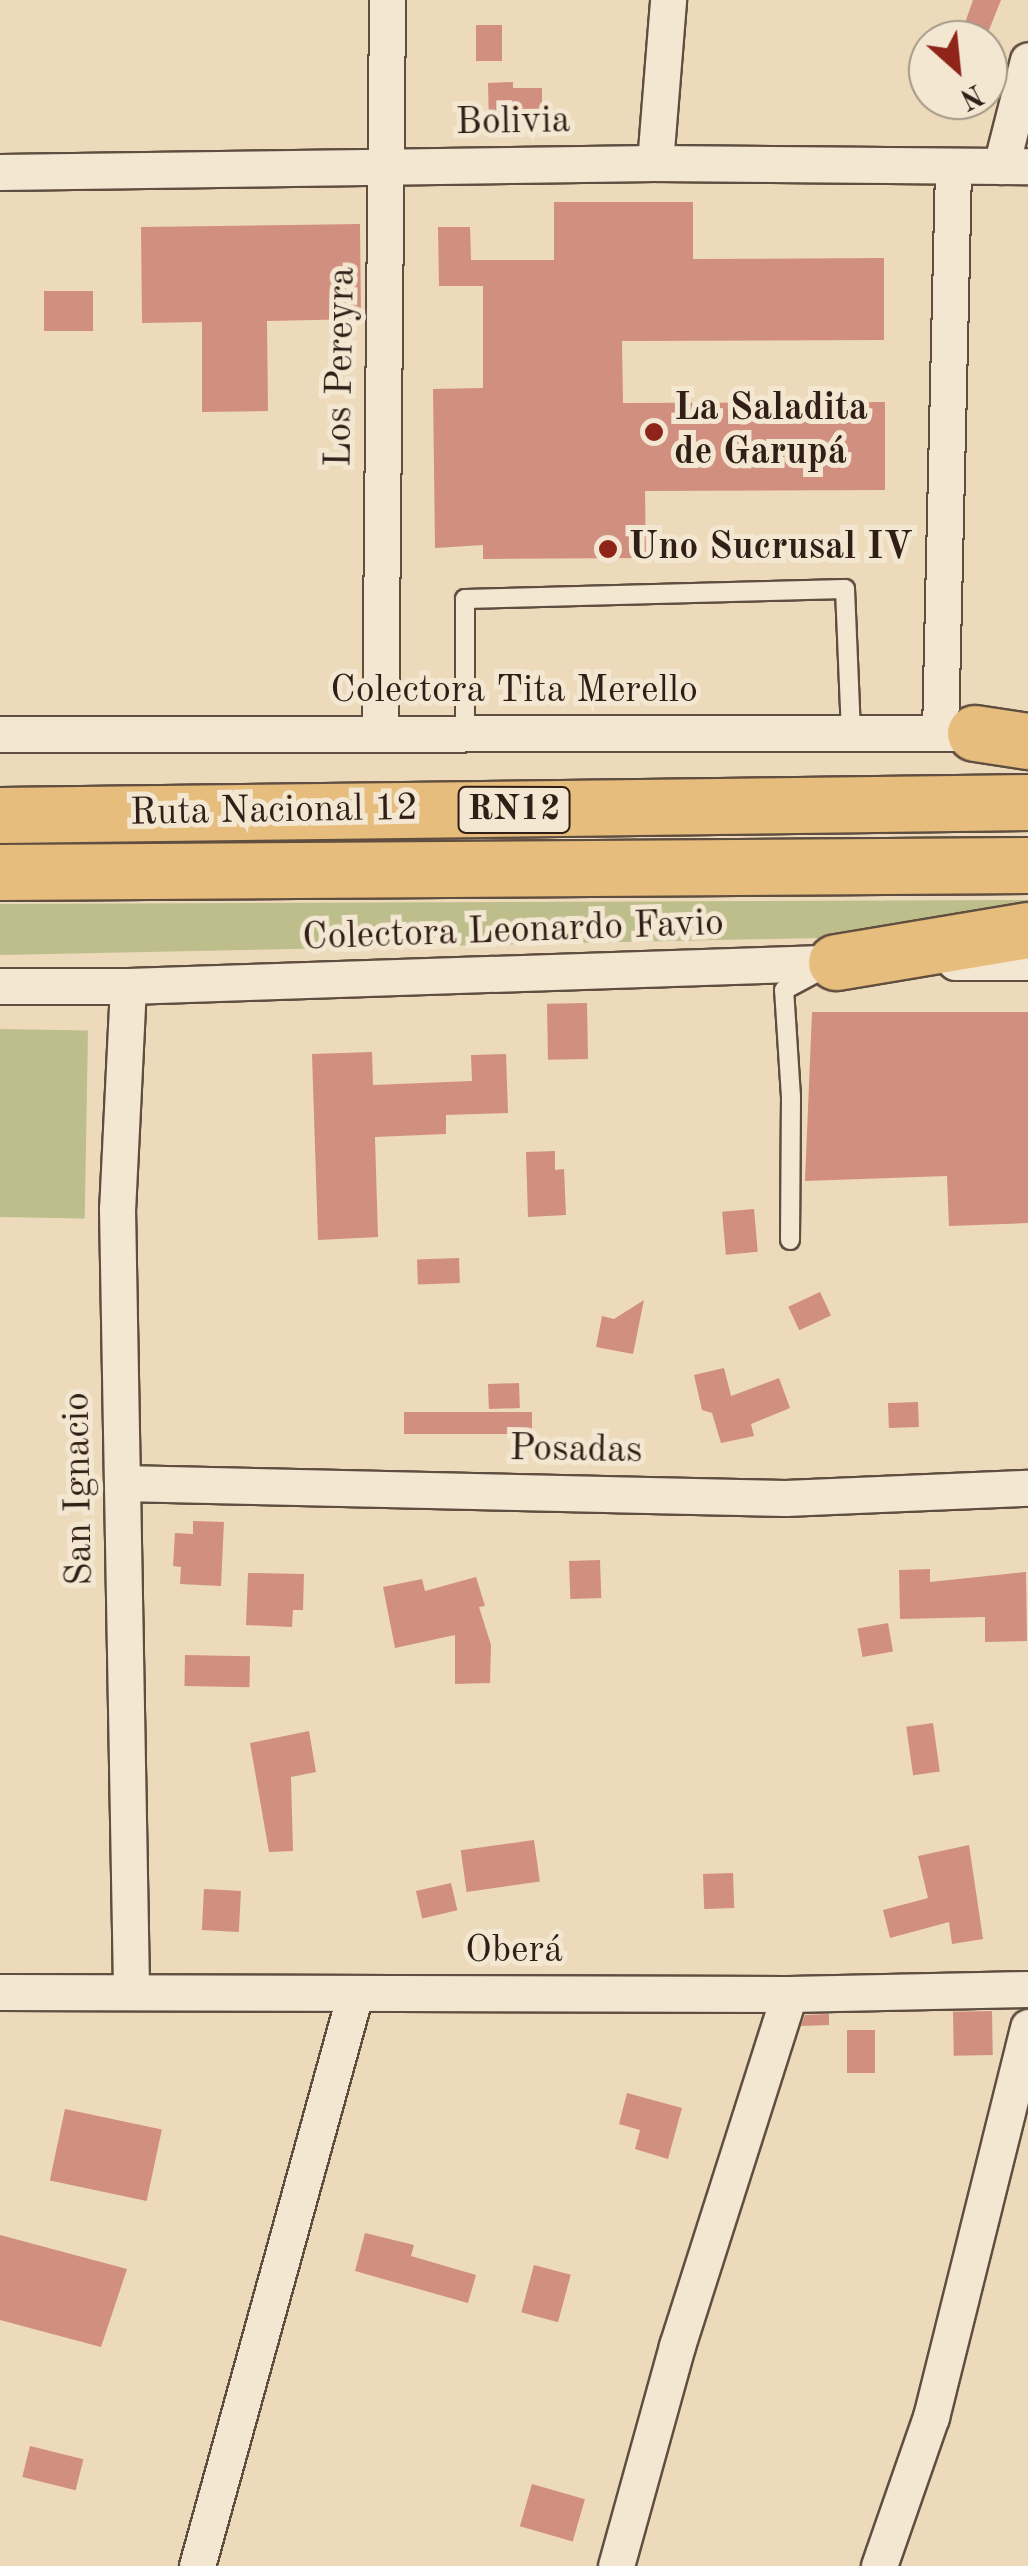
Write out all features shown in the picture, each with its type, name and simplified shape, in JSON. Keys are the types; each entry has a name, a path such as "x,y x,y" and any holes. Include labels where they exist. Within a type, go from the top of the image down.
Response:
{"highway":[{"path":"957,733 1028,741"},
{"name":"Ruta Nacional 12","path":"0,815 1028,802"},
{"name":"Ruta Nacional 12","path":"0,872 1028,865"},
{"path":"836,962 1028,930"}],"street":[{"name":"Los Pereyra","path":"380,734 386,0"},
{"path":"654,163 668,0"},
{"path":"1015,166 1028,60"},
{"name":"Bolivia","path":"0,172 654,163 1015,166"},
{"path":"953,167 957,733"},
{"name":"Colectora Tita Merello","path":"0,734 1028,732"},
{"name":"Colectora Leonardo Favio","path":"0,986 128,986 836,962 1028,962"},
{"name":"San Ignacio","path":"128,986 117,1208 131,1990"},
{"name":"Posadas","path":"122,1484 785,1498 1028,1488"},
{"name":"Oberá","path":"0,1992 789,1994 1028,1989"},
{"path":"198,2566 356,1994"},
{"path":"616,2566 677,2346 789,1994"},
{"path":"879,2566 931,2417 1028,2027"}],"lane":[{"path":"464,734 465,600 845,589 852,734"},
{"path":"790,1240 791,1098 784,990 836,962"}],"green space":[{"path":"1028,900 1028,907 914,936 0,955 0,904"},
{"path":"0,1029 88,1031 85,1219 0,1217"}],"building":[{"path":"973,0 1001,0 993,20 966,20"},
{"path":"476,25 502,25 502,61 476,61"},
{"path":"513,82 513,88 542,88 542,123 489,124 488,83"},
{"path":"554,202 693,202 693,259 884,258 884,340 622,341 623,403 885,402 885,490 645,491 646,558 483,559 483,545 435,548 433,389 483,388 483,286 439,286 438,227 470,227 471,260 554,260"},
{"path":"360,224 361,319 267,321 268,411 202,412 202,322 142,323 141,227"},
{"path":"44,291 93,291 93,331 44,331"},
{"path":"587,1003 588,1059 548,1060 547,1004"},
{"path":"812,1012 1028,1012 1028,1223 949,1226 947,1176 805,1181"},
{"path":"372,1052 373,1085 472,1081 471,1055 506,1054 508,1113 446,1115 446,1134 375,1137 378,1237 318,1240 312,1054"},
{"path":"555,1151 555,1170 564,1169 566,1215 528,1217 526,1152"},
{"path":"754,1209 758,1252 726,1255 722,1212"},
{"path":"459,1258 460,1283 418,1284 417,1259"},
{"path":"820,1292 831,1316 799,1330 788,1307"},
{"path":"644,1300 633,1354 596,1347 602,1316 614,1319"},
{"path":"724,1368 731,1396 779,1378 790,1408 751,1424 754,1436 721,1443 712,1413 702,1410 694,1375"},
{"path":"519,1383 520,1408 489,1409 488,1384"},
{"path":"918,1402 919,1427 889,1428 888,1403"},
{"path":"404,1412 532,1412 532,1434 404,1434"},
{"path":"193,1521 224,1522 221,1586 180,1584 181,1567 173,1566 175,1533 193,1534"},
{"path":"600,1560 601,1598 570,1599 569,1561"},
{"path":"930,1569 930,1582 1026,1572 1027,1641 985,1642 985,1617 900,1619 899,1570"},
{"path":"248,1573 304,1574 303,1610 293,1610 292,1627 246,1625"},
{"path":"476,1577 485,1606 479,1607 491,1645 490,1683 455,1684 455,1635 395,1648 383,1587 422,1579 425,1591"},
{"path":"888,1623 893,1652 863,1657 857,1628"},
{"path":"185,1655 250,1656 249,1687 184,1686"},
{"path":"933,1723 940,1772 913,1775 906,1727"},
{"path":"309,1731 316,1772 291,1777 293,1851 269,1852 250,1743"},
{"path":"534,1840 540,1882 467,1892 461,1850"},
{"path":"969,1845 983,1939 952,1944 949,1922 890,1938 883,1910 928,1898 918,1856"},
{"path":"733,1873 734,1908 704,1909 703,1874"},
{"path":"451,1883 457,1910 422,1918 416,1891"},
{"path":"204,1889 241,1891 239,1932 202,1930"},
{"path":"992,2011 993,2055 954,2056 953,2012"},
{"path":"829,2014 829,2025 801,2026 805,2015"},
{"path":"847,2030 875,2030 875,2073 847,2073"},
{"path":"627,2093 682,2108 668,2159 635,2149 640,2130 619,2124"},
{"path":"65,2109 162,2130 147,2201 50,2180"},
{"path":"365,2233 414,2245 411,2256 476,2275 468,2303 355,2271"},
{"path":"0,2235 127,2269 101,2347 0,2320"},
{"path":"534,2265 571,2275 558,2322 521,2312"},
{"path":"30,2446 83,2459 76,2490 22,2477"},
{"path":"532,2484 585,2499 573,2541 520,2526"}],"place":[{"name":"La Saladita de Garupá","path":"654,432"},
{"name":"Uno Sucrusal IV","path":"608,549"}]}
